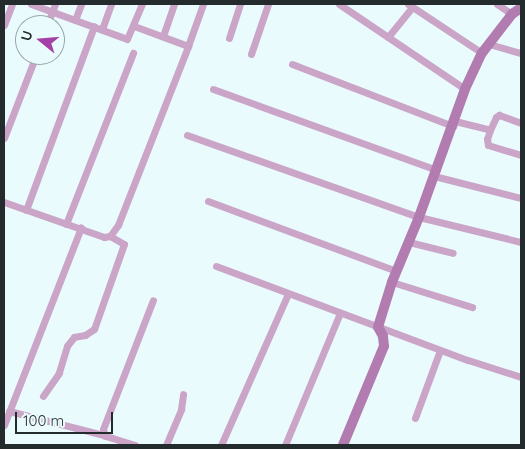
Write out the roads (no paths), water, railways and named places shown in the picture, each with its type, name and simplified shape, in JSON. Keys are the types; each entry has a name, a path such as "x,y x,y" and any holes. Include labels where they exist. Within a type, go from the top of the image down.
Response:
{"street":[{"path":"4,25 12,4"},
{"path":"31,4 127,38 134,26 142,4"},
{"path":"51,15 55,4"},
{"path":"75,20 81,4"},
{"path":"102,29 111,4"},
{"path":"163,36 174,4"},
{"path":"110,236 118,225 203,4"},
{"path":"229,38 240,4"},
{"path":"251,54 268,4"},
{"path":"339,4 465,89"},
{"path":"497,4 512,14"},
{"path":"388,37 410,5 482,54"},
{"path":"343,445 384,346 383,336 378,326 396,271 419,217 465,89 482,54 512,14 521,8"},
{"path":"26,210 94,26"},
{"path":"134,26 188,46"},
{"path":"489,44 521,53"},
{"path":"66,224 133,54"},
{"path":"292,64 454,123 490,130"},
{"path":"4,138 32,65"},
{"path":"213,89 435,173 521,198"},
{"path":"521,123 499,115 496,117 486,139 488,145 521,155"},
{"path":"187,135 419,217 521,242"},
{"path":"208,201 396,271"},
{"path":"4,202 104,237 110,236 124,244 94,329 86,335 74,337 67,346 60,373 43,396"},
{"path":"4,425 81,228"},
{"path":"409,242 453,253"},
{"path":"216,266 440,350 521,377"},
{"path":"392,282 472,307"},
{"path":"221,445 288,294"},
{"path":"104,435 103,429 153,300"},
{"path":"286,445 340,313"},
{"path":"414,418 440,350"},
{"path":"166,445 180,409 183,394"},
{"path":"9,411 104,435 135,445"}]}
